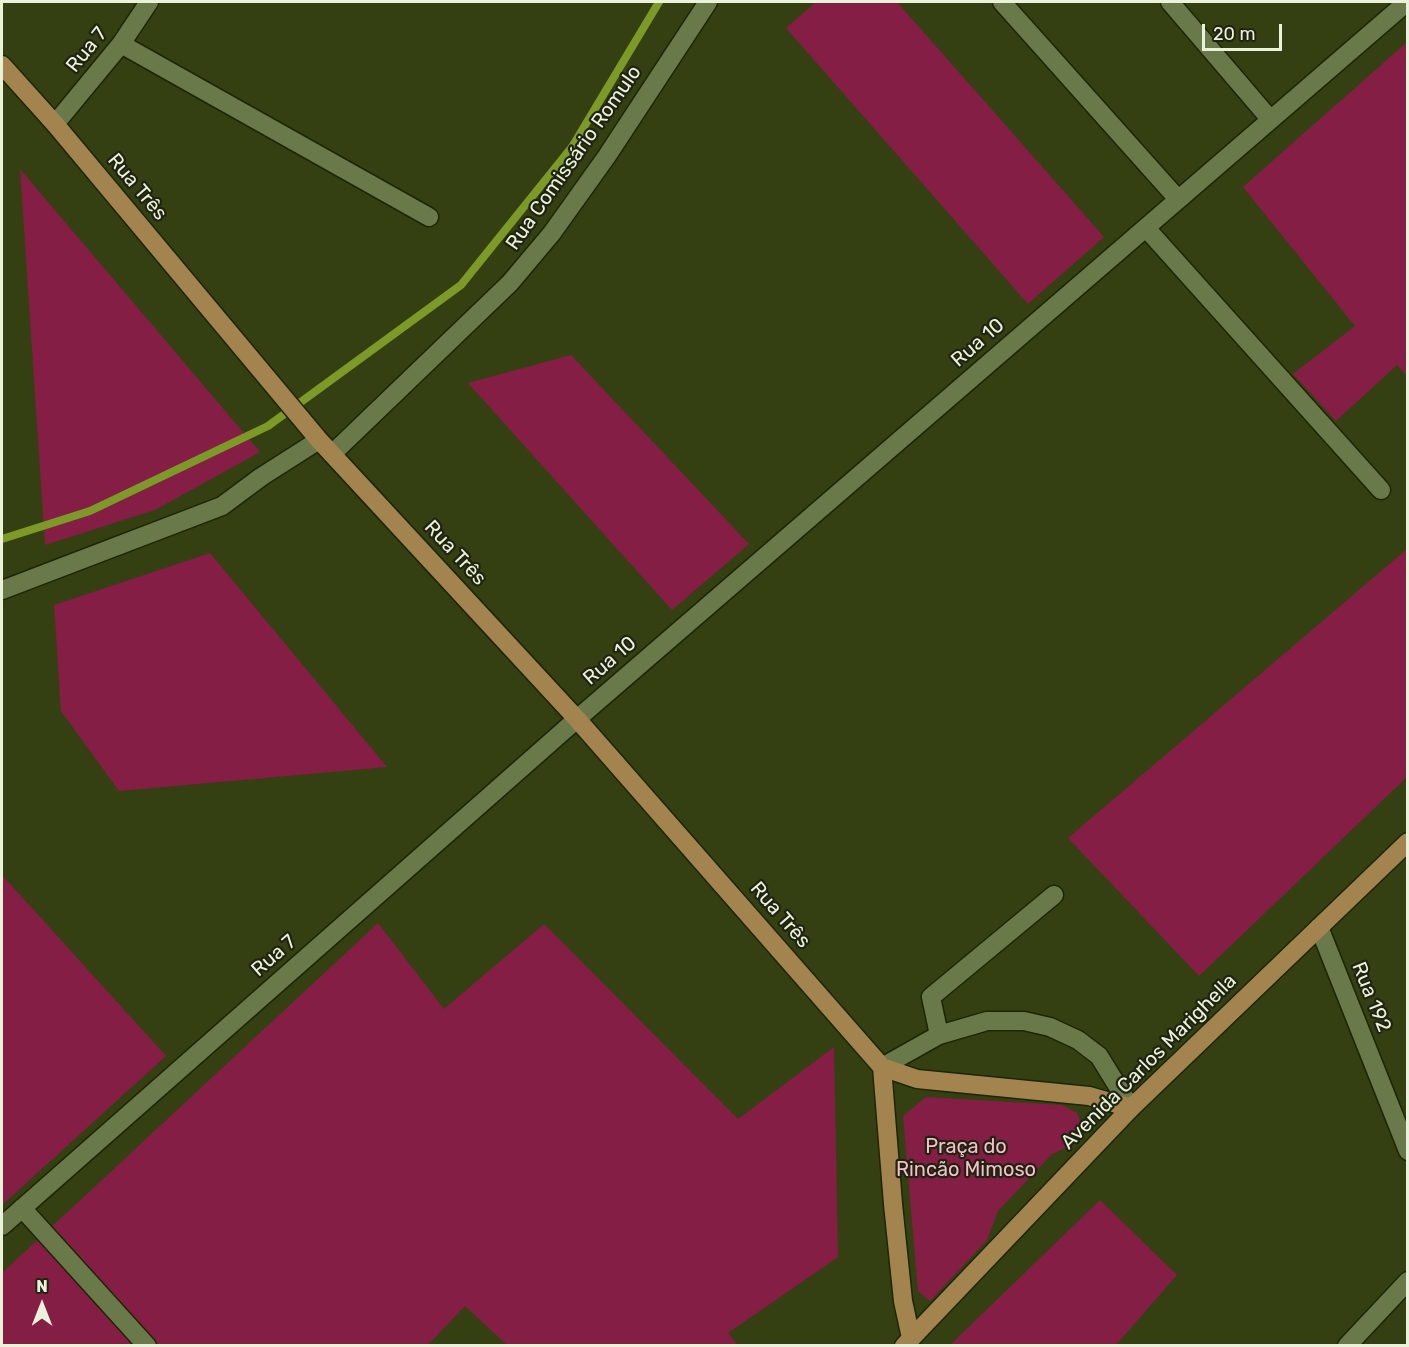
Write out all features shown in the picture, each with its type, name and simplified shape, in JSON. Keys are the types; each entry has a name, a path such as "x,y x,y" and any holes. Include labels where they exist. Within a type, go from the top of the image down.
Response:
{"main road":[{"name":"Rua Três","path":"5,75 55,124 319,440 577,719 882,1067 917,1079 1089,1096 1131,1108"},
{"name":"Avenida Carlos Marighella","path":"908,1342 1131,1108 1407,842"},
{"path":"882,1067 893,1204 908,1342"}],"street":[{"name":"Rua 7","path":"55,124 122,44 149,2"},
{"name":"Rua Comissário Romulo","path":"332,454 510,283 552,233 607,156 708,2"},
{"path":"1002,2 1177,198"},
{"path":"1170,2 1270,119"},
{"name":"Rua 10","path":"577,719 1146,228 1177,198 1407,2"},
{"path":"122,44 429,217"},
{"path":"1146,228 1381,490"},
{"path":"2,590 222,506 261,477 319,440"},
{"name":"Rua 7","path":"2,1226 577,719"},
{"path":"939,1035 931,997 1054,895"},
{"name":"Rua 192","path":"1318,927 1407,1151"},
{"path":"882,1067 939,1035 987,1021 1024,1021 1050,1027 1078,1040 1099,1056 1131,1108"},
{"path":"22,1208 147,1346"},
{"path":"1347,1346 1407,1281"}],"green space":[{"path":"816,2 897,2 1104,237 1028,304 786,28"},
{"path":"1407,42 1407,376 1397,365 1336,421 1293,374 1355,326 1243,187"},
{"path":"20,169 260,452 155,510 45,545"},
{"path":"571,355 749,544 672,610 468,383"},
{"path":"1407,549 1407,777 1199,976 1068,838"},
{"path":"210,553 387,767 119,791 61,711 54,605"},
{"path":"2,875 166,1056 2,1205"},
{"path":"378,923 444,1009 544,924 738,1119 834,1047 838,1257 728,1333 738,1345 507,1345 465,1306 428,1345 2,1345 2,1273"},
{"name":"Praça do Rincão Mimoso","path":"926,1097 1062,1105 1077,1113 1082,1126 1079,1142 1052,1154 998,1211 987,1240 930,1301 918,1291 903,1116"},
{"path":"1100,1200 1177,1275 1116,1345 950,1345"}],"waterway":[{"path":"2,539 90,511 268,426 461,285 572,147 659,2"}]}
